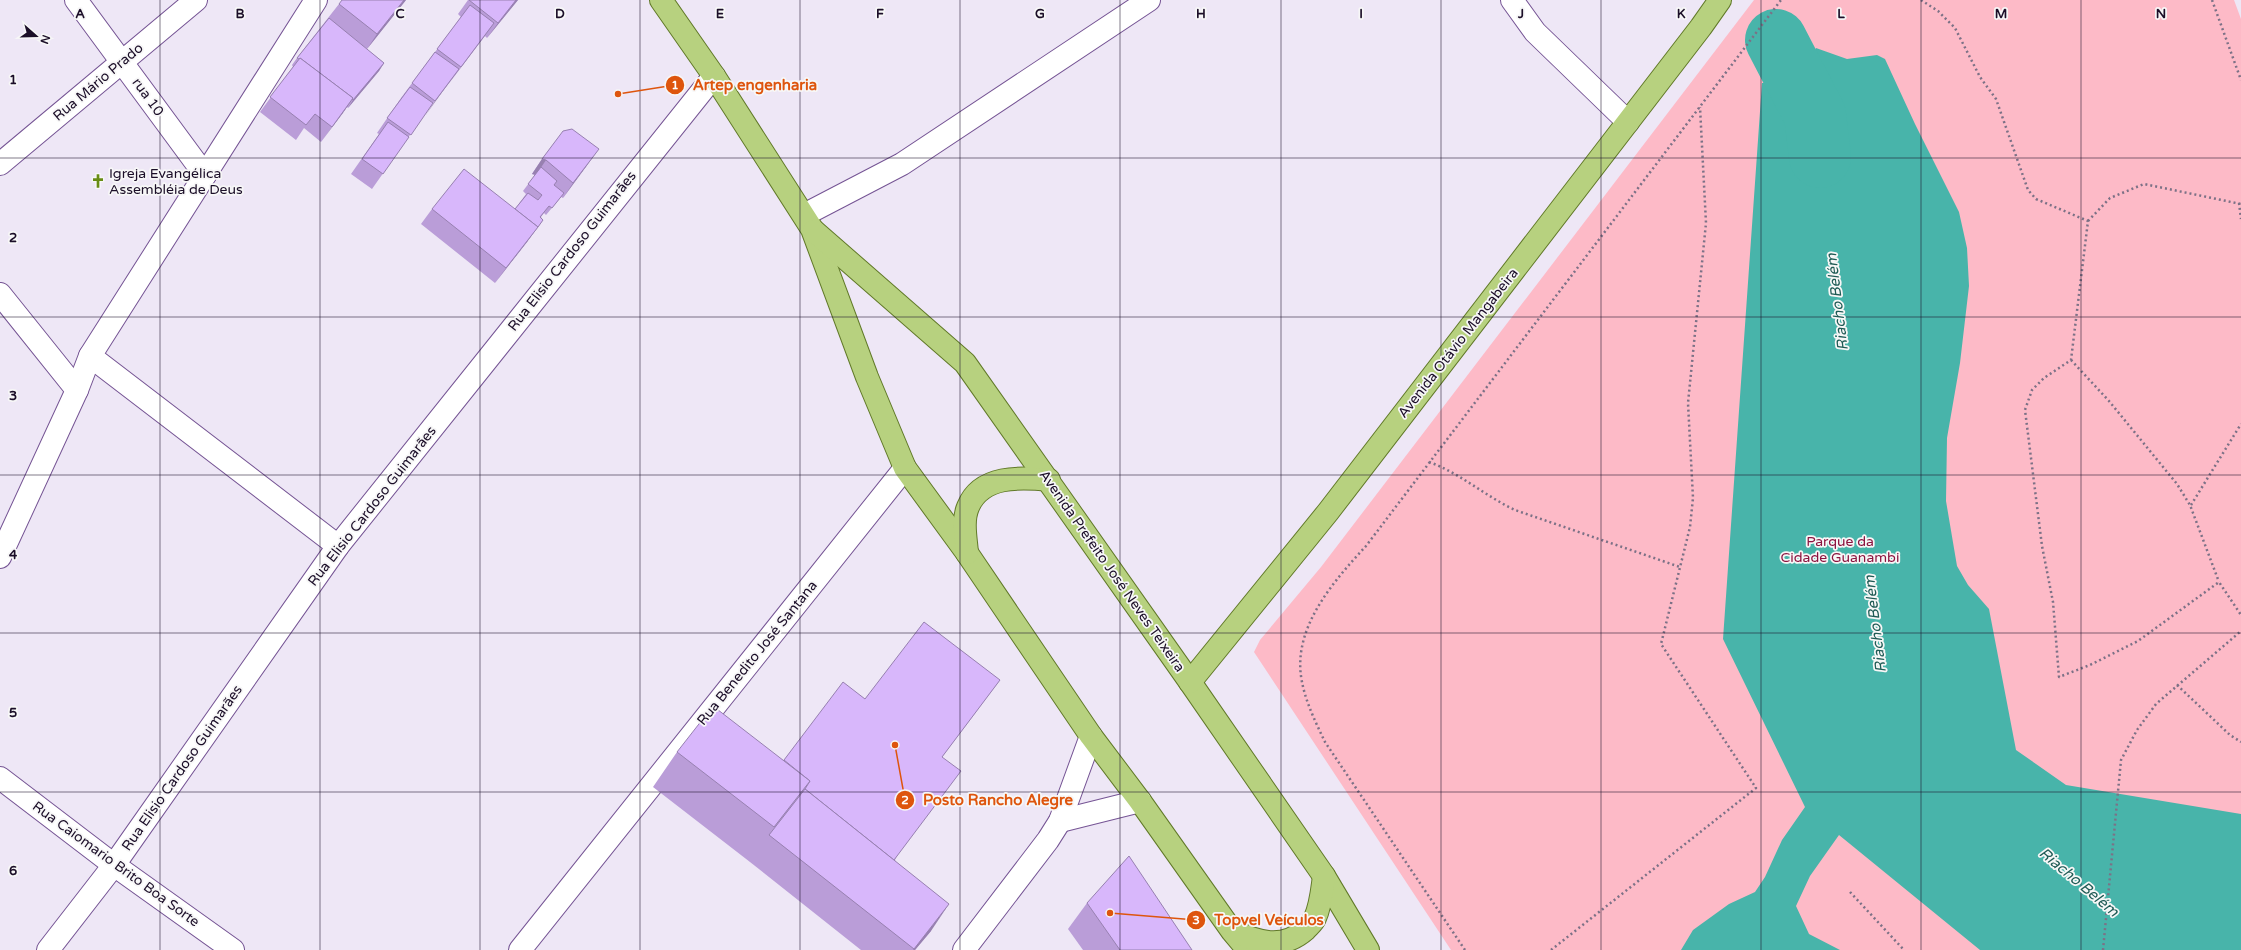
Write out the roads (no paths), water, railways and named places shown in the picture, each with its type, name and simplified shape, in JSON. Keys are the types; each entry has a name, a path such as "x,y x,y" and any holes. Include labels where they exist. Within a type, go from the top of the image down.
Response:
{"main road":[{"name":"Avenida Prefeito José Neves Teixeira","path":"661,0 714,76 808,222 867,377 905,468 967,553 1091,736 1140,801 1232,931 1248,950"},
{"name":"Avenida Otávio Mangabeira","path":"1190,682 1328,512 1702,27 1720,0"},
{"name":"Avenida Prefeito José Neves Teixeira","path":"808,222 964,363 1190,682 1324,876 1368,950"},
{"path":"967,553 965,526 968,507 980,491 994,482 1012,479 1048,480"},
{"path":"1232,931 1259,942 1278,944 1299,936 1315,920 1324,876"}],"street":[{"name":"rua 10","path":"76,0 205,175"},
{"name":"Rua Mário Prado","path":"0,164 196,0"},
{"path":"0,557 77,390 90,356 316,0"},
{"path":"808,222 902,164 1149,0"},
{"path":"1512,0 1535,32 1628,122"},
{"name":"Rua Elisio Cardoso Guimarães","path":"48,950 114,865 338,546 714,76"},
{"path":"0,294 77,390"},
{"path":"90,356 338,546"},
{"name":"Rua Benedito José Santana","path":"520,950 905,468"},
{"path":"964,950 1048,840 1060,821 1091,736"},
{"name":"Rua Caiomario Brito Boa Sorte","path":"0,778 114,865 233,950"},
{"path":"1060,821 1140,801"}],"water":[{"path":"1816,48 1847,59 1877,55 1885,59 1915,124 1959,212 1967,248 1969,286 1960,363 1947,438 1946,501 1957,566 1968,585 1989,609 2016,750 2066,785 2241,814 2241,950 1980,950 1839,835 1810,876 1796,906 1809,934 1840,950 1681,950 1693,930 1729,904 1755,892 1765,877 1782,840 1805,807 1723,639 1762,83 1781,81 1795,75 1807,64"}],"waterway":[{"name":"Riacho Belém","path":"1776,40 1815,115 1820,157"}],"place":[{"name":"Artep engenharia","path":"618,94"},
{"name":"Igreja Evangélica Assembléia de Deus","path":"98,181"},
{"name":"Posto Rancho Alegre","path":"895,745"},
{"name":"Topvel Veículos","path":"1110,913"}],"park label":[{"name":"Parque da Cidade Guanambi","path":"1840,550"}]}
